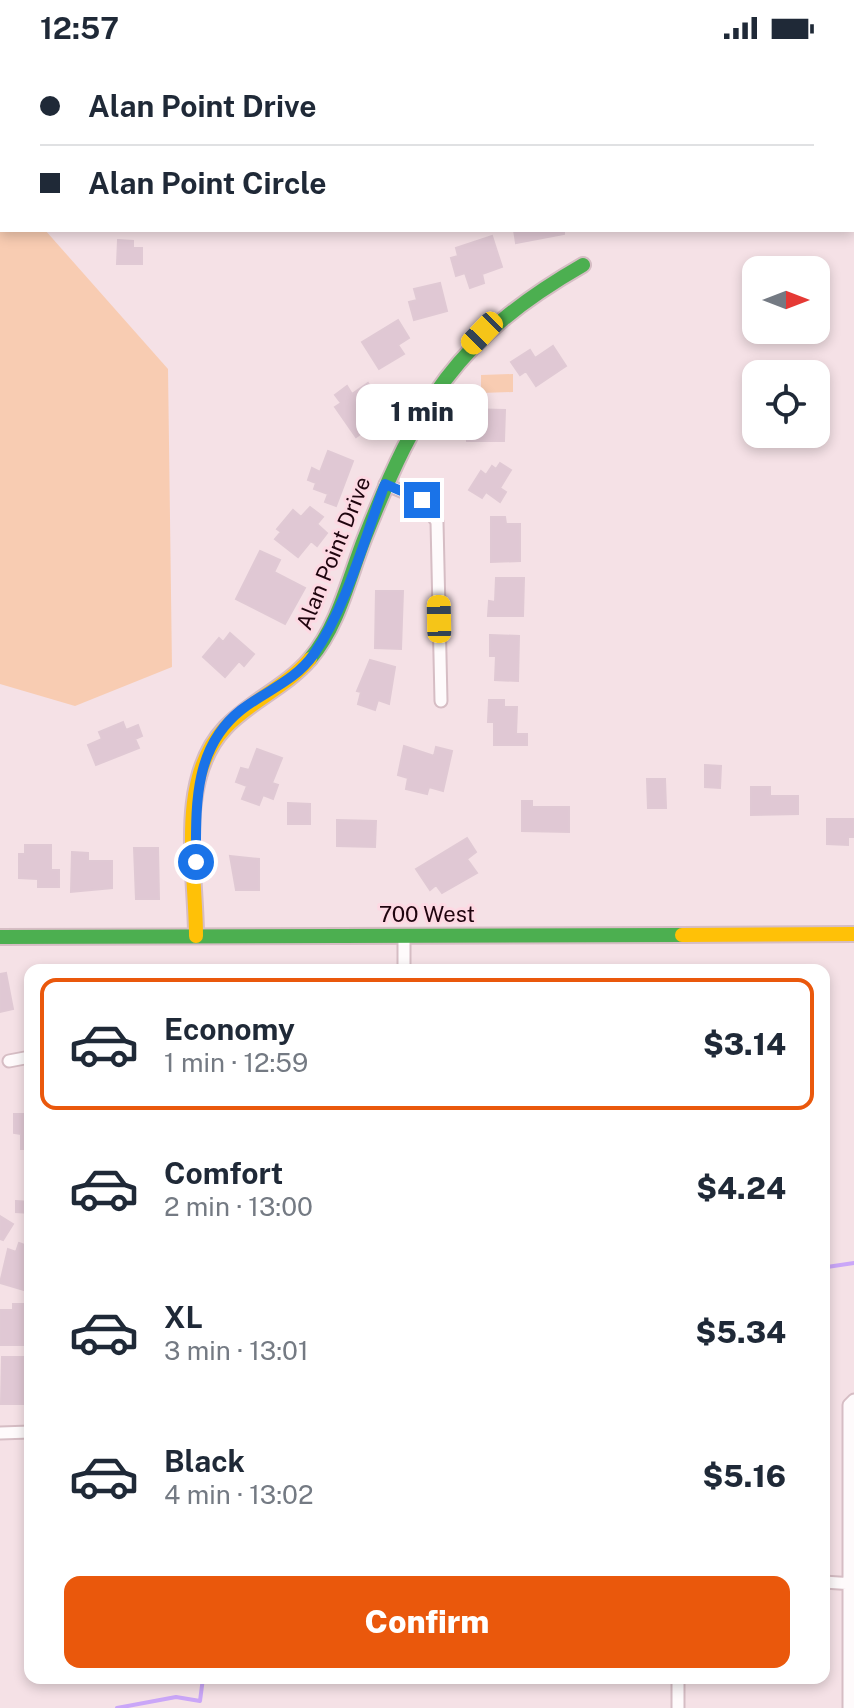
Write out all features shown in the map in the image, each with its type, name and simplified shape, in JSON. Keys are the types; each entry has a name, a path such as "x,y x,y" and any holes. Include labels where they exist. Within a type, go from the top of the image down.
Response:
{"street":[{"name":"Alan Point Drive","path":"196,936 197,788 211,746 242,710 281,686 312,656 333,618 385,484 418,414 459,357 520,301 583,265"},
{"path":"385,484 422,500 437,522 441,701"},
{"name":"700 West","path":"0,937 854,934"},
{"path":"404,936 404,964"},
{"path":"9,1061 24,1058"},
{"path":"849,1708 852,1403"},
{"path":"0,1433 24,1432"},
{"path":"830,1582 852,1584"},
{"path":"678,1684 678,1708"}],"shaded area":[{"path":"0,232 47,232 168,369 172,667 75,706 0,684"},
{"path":"513,374 513,392 481,393 481,375"}],"building":[{"path":"514,232 564,232 564,234 516,243"},
{"path":"492,236 502,267 482,274 484,283 470,288 465,273 456,276 451,258 458,256 456,248"},
{"path":"118,240 133,241 133,248 142,248 142,264 117,264"},
{"path":"440,283 447,311 414,320 409,302 417,300 414,289"},
{"path":"398,320 409,338 398,345 404,354 379,369 362,342"},
{"path":"553,346 566,366 536,386 526,371 520,375 511,362 530,350 535,358"},
{"path":"368,383 382,404 363,417 370,427 356,437 335,407 341,403 335,395 347,386 352,394"},
{"path":"463,409 505,410 504,441 467,441 467,430 463,430"},
{"path":"328,451 353,461 336,506 325,502 328,494 314,489 316,483 308,480 312,468 320,472"},
{"path":"500,463 511,470 500,488 506,492 500,502 486,492 482,498 469,490 481,471 486,475 492,466 496,469"},
{"path":"310,507 323,517 317,524 327,533 317,546 311,541 298,557 275,539 281,532 277,529 293,510 301,517"},
{"path":"491,517 505,517 506,524 520,524 520,561 491,562"},
{"path":"260,551 280,560 274,572 305,588 285,624 236,599"},
{"path":"496,578 524,578 523,616 488,616 489,601 495,602"},
{"path":"376,591 403,591 401,649 375,648"},
{"path":"230,633 254,654 244,666 239,661 225,677 203,657 219,638 223,642"},
{"path":"490,635 519,636 518,681 495,680 496,656 490,656"},
{"path":"370,660 395,667 389,704 378,700 375,710 358,704 361,692 357,691"},
{"path":"489,700 504,700 504,707 517,707 516,734 527,734 527,745 494,745 494,722 488,722"},
{"path":"123,722 126,730 138,725 142,736 135,739 139,748 96,765 88,745 102,739 99,732"},
{"path":"404,746 434,756 436,747 452,751 443,791 429,787 427,794 406,789 408,778 398,775"},
{"path":"257,749 282,758 272,783 278,785 273,799 263,795 259,805 242,799 247,786 236,782 241,768 249,770"},
{"path":"705,765 721,766 720,788 705,787"},
{"path":"647,779 665,779 666,808 648,808"},
{"path":"751,787 770,787 770,796 798,796 798,814 751,815"},
{"path":"522,801 532,801 532,807 569,807 569,832 522,831"},
{"path":"288,803 310,804 310,824 288,824"},
{"path":"827,819 854,819 854,837 848,837 848,845 827,844"},
{"path":"337,820 376,821 375,847 337,846"},
{"path":"467,838 476,852 467,859 477,873 442,893 436,885 430,890 416,869"},
{"path":"25,845 51,845 51,870 59,870 59,887 38,887 38,879 19,878 19,854 25,854"},
{"path":"134,848 158,848 159,899 136,899"},
{"path":"72,852 88,853 88,861 112,861 112,888 71,892"},
{"path":"230,856 259,859 259,890 236,890"},
{"path":"6,973 13,1009 0,1012 0,974"},
{"path":"14,1114 24,1114 24,1149 21,1149 21,1134 14,1133"},
{"path":"16,1201 24,1202 24,1213 16,1212"},
{"path":"0,1216 13,1224 3,1240 0,1239"},
{"path":"19,1243 24,1245 24,1290 0,1283 8,1249 16,1252"},
{"path":"13,1304 24,1304 24,1345 0,1345 0,1310 13,1310"},
{"path":"2,1357 24,1357 24,1404 1,1404"}],"waterway":[{"path":"830,1267 854,1263"},
{"path":"117,1708 176,1697 200,1701 202,1684"}],"traffic: fast":[{"path":"310,659 336,616 384,490 424,412 446,378 472,348 503,320 539,292 583,265"},
{"path":"0,937 682,935"}],"traffic: slow":[{"path":"196,936 192,828 200,773 210,749 225,728 310,659"},
{"path":"682,935 854,934"}],"route":[{"path":"196,862 197,788 211,746 224,726 242,710 299,673 325,637 385,484 422,500"}]}
